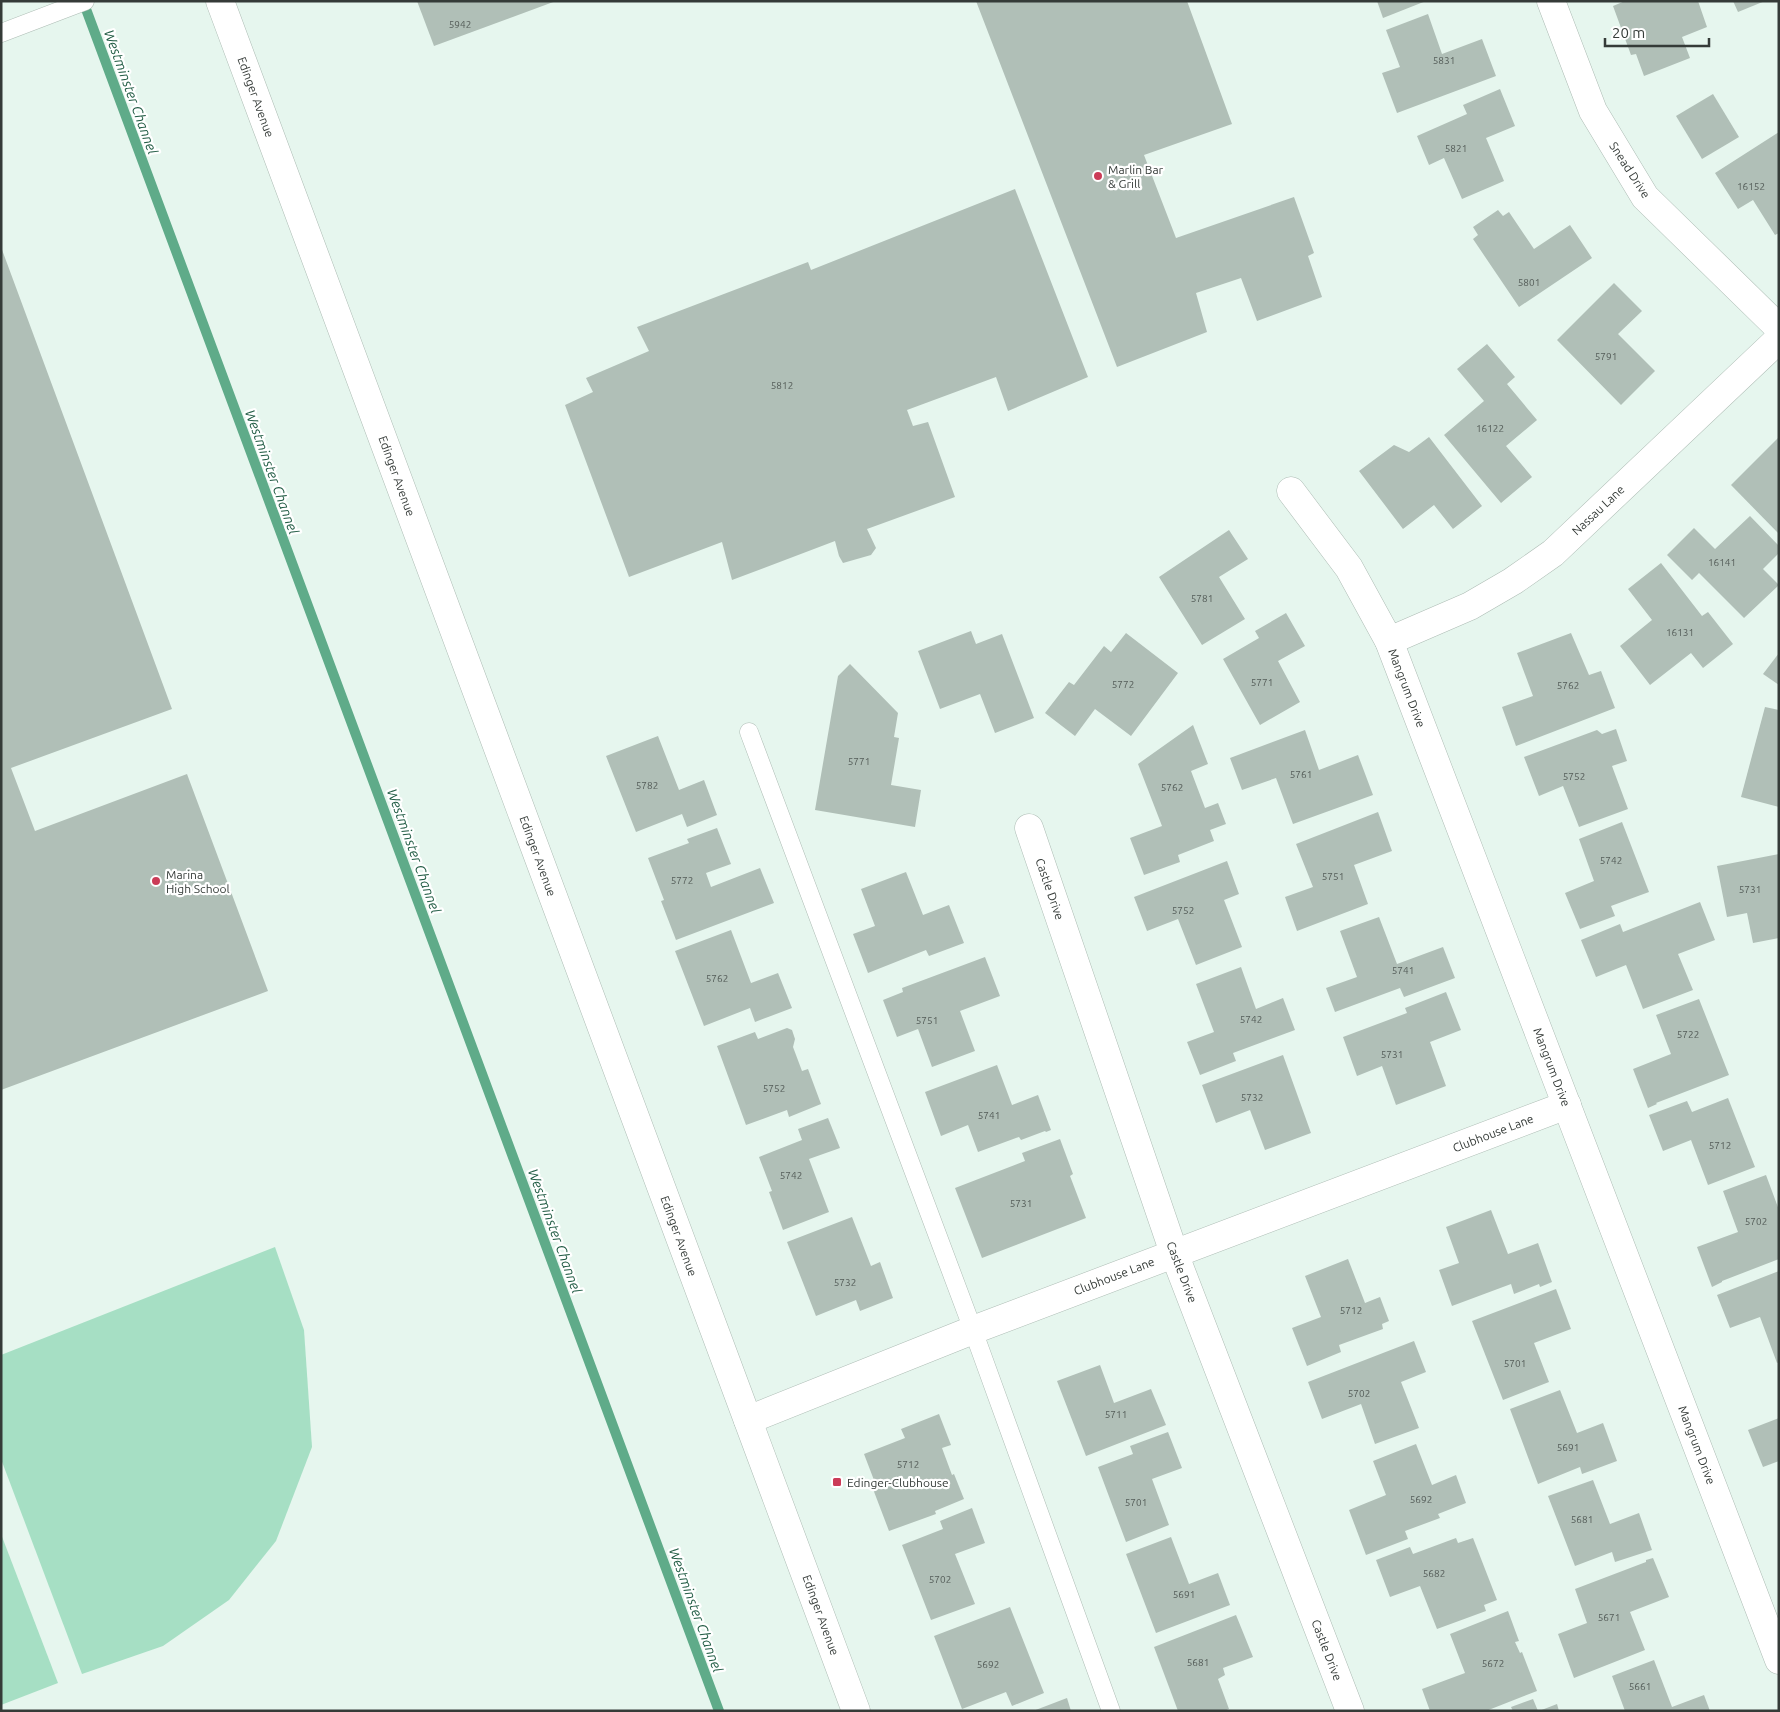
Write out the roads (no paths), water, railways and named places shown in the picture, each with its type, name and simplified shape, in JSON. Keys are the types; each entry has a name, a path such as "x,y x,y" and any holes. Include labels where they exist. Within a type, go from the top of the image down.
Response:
{"street":[{"name":"Edinger Avenue","path":"220,1 856,1711"},
{"name":"Snead Drive","path":"1551,1 1592,111 1645,197 1779,328"},
{"name":"Nassau Lane","path":"1389,641 1470,606 1513,581 1553,553 1779,339"},
{"name":"Mangrum Drive","path":"1290,491 1349,568 1389,641 1779,1660"},
{"name":"Castle Drive","path":"1030,828 1174,1253 1350,1711"},
{"name":"Clubhouse Lane","path":"748,1420 973,1330 1567,1105"}],"lane":[{"path":"2,32 85,1"},
{"path":"749,732 973,1330 1111,1711"}],"waterway":[{"name":"Westminster Channel","path":"83,1 719,1711"}],"place":[{"name":"Marlin Bar & Grill","path":"1098,176"},
{"name":"Marina High School","path":"156,881"},
{"name":"Edinger-Clubhouse","path":"837,1482"}]}
